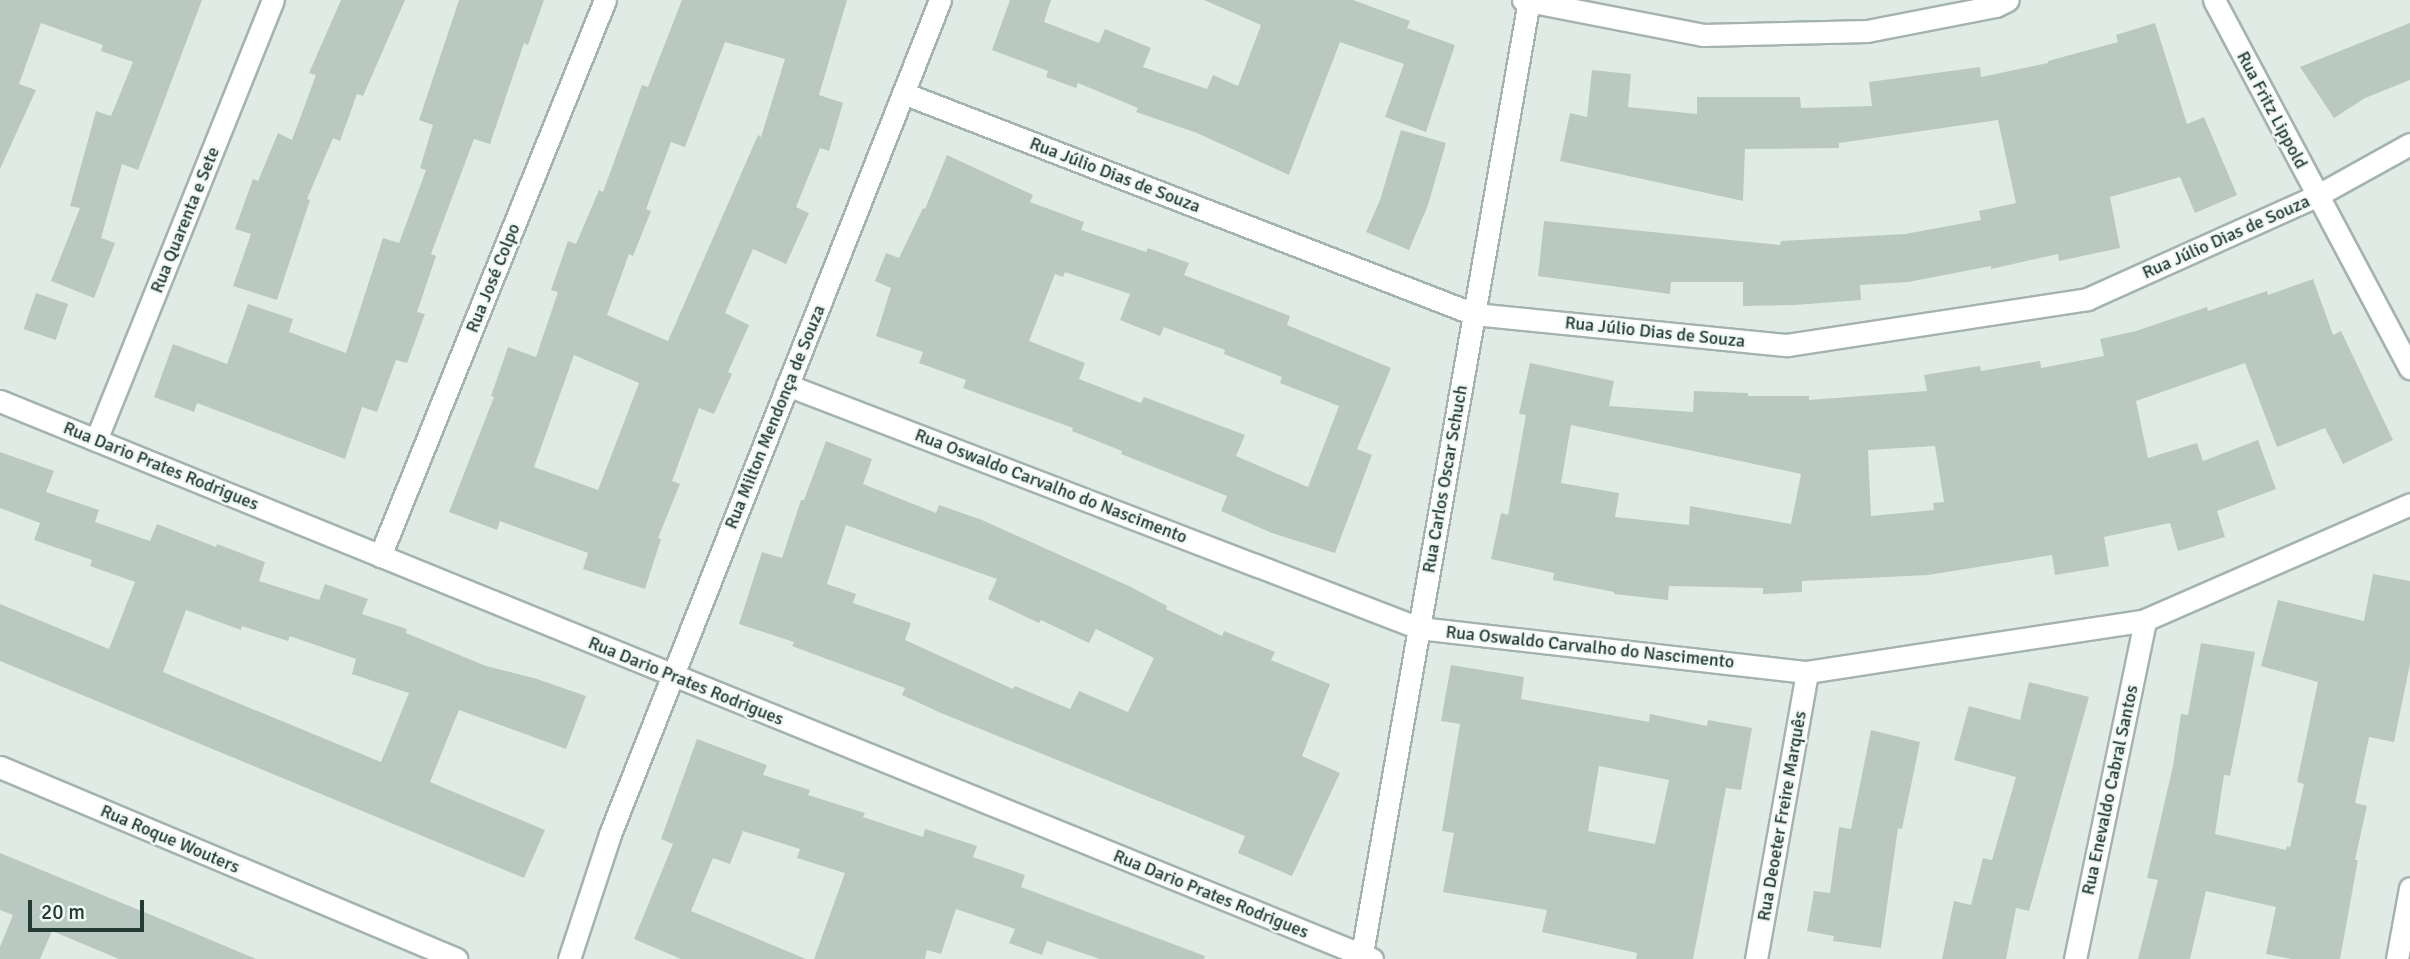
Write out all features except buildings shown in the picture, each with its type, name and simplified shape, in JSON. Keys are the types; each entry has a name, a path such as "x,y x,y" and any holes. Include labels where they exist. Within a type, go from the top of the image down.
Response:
{"street":[{"name":"Rua Quarenta e Sete","path":"96,440 273,0"},
{"name":"Rua José Colpo","path":"380,556 605,0"},
{"name":"Rua Milton Mendonça de Souza","path":"569,959 610,834 940,0"},
{"path":"1527,1 1703,35 1867,31 1996,6 2008,0"},
{"name":"Rua Fritz Lippold","path":"2214,0 2410,368"},
{"name":"Rua Carlos Oscar Schuch","path":"1365,958 1527,1"},
{"name":"Rua Júlio Dias de Souza","path":"903,93 1474,314 1787,345 2087,299 2318,195 2410,144"},
{"name":"Rua Oswaldo Carvalho do Nascimento","path":"787,385 1419,628 1807,672 2145,620 2410,504"},
{"name":"Rua Dario Prates Rodrigues","path":"0,401 1365,958"},
{"name":"Rua Enevaldo Cabral Santos","path":"2075,959 2145,620"},
{"name":"Rua Deoeter Freire Marquês","path":"1756,959 1807,672"},
{"name":"Rua Roque Wouters","path":"0,767 456,959"},
{"path":"2397,959 2410,887"}]}
